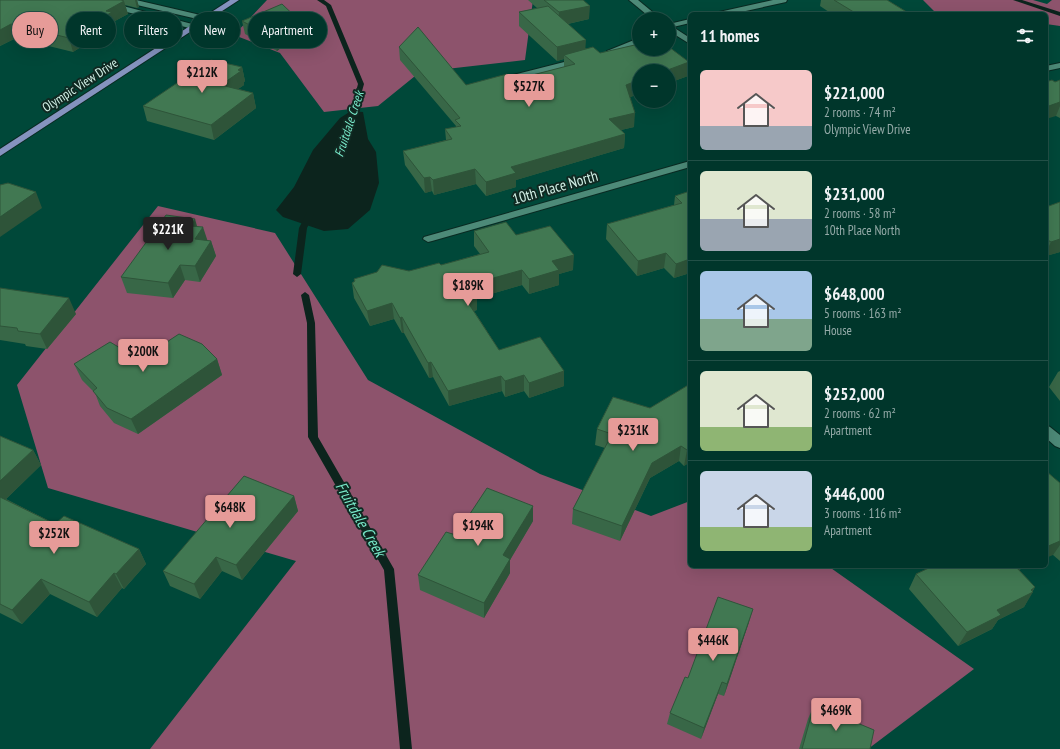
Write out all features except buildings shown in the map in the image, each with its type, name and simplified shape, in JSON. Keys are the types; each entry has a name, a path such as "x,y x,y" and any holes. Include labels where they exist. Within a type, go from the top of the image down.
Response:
{"main road":[{"name":"Olympic View Drive","path":"217,12 235,0"},
{"name":"Olympic View Drive","path":"0,153 190,29"}],"street":[{"path":"91,0 190,26"},
{"path":"127,0 190,15"},
{"path":"633,0 648,12"},
{"path":"731,12 783,0"},
{"path":"676,25 688,22"},
{"path":"676,32 688,41"},
{"path":"603,53 632,44"},
{"path":"508,79 588,57"},
{"path":"1048,69 1060,66"},
{"name":"10th Place North","path":"428,239 688,165"},
{"path":"1048,432 1060,443"}],"shaded area":[{"path":"267,0 533,0 525,60 420,72 378,106 324,112 280,53 267,48 327,48 327,12 256,12"},
{"path":"923,0 1033,0 1047,4 1052,0 1060,0 1060,26 1048,24 1048,12 935,12"},
{"path":"248,20 248,40 240,37 240,29"},
{"path":"158,206 275,233 368,380 540,474 651,516 688,502 688,568 831,568 974,669 868,749 150,749 296,561 48,488 17,385"}],"water":[{"path":"351,111 363,112 368,139 376,152 379,183 370,210 348,229 324,231 283,217 276,210 294,187 313,150 340,118"}],"waterway":[{"name":"Fruitdale Creek","path":"320,0 328,5 361,84 351,122"},
{"path":"1016,0 1060,14"},
{"name":"Fruitdale Creek","path":"297,274 303,228 310,214"},
{"name":"Fruitdale Creek","path":"305,295 311,323 313,437 389,569 406,749"}]}
